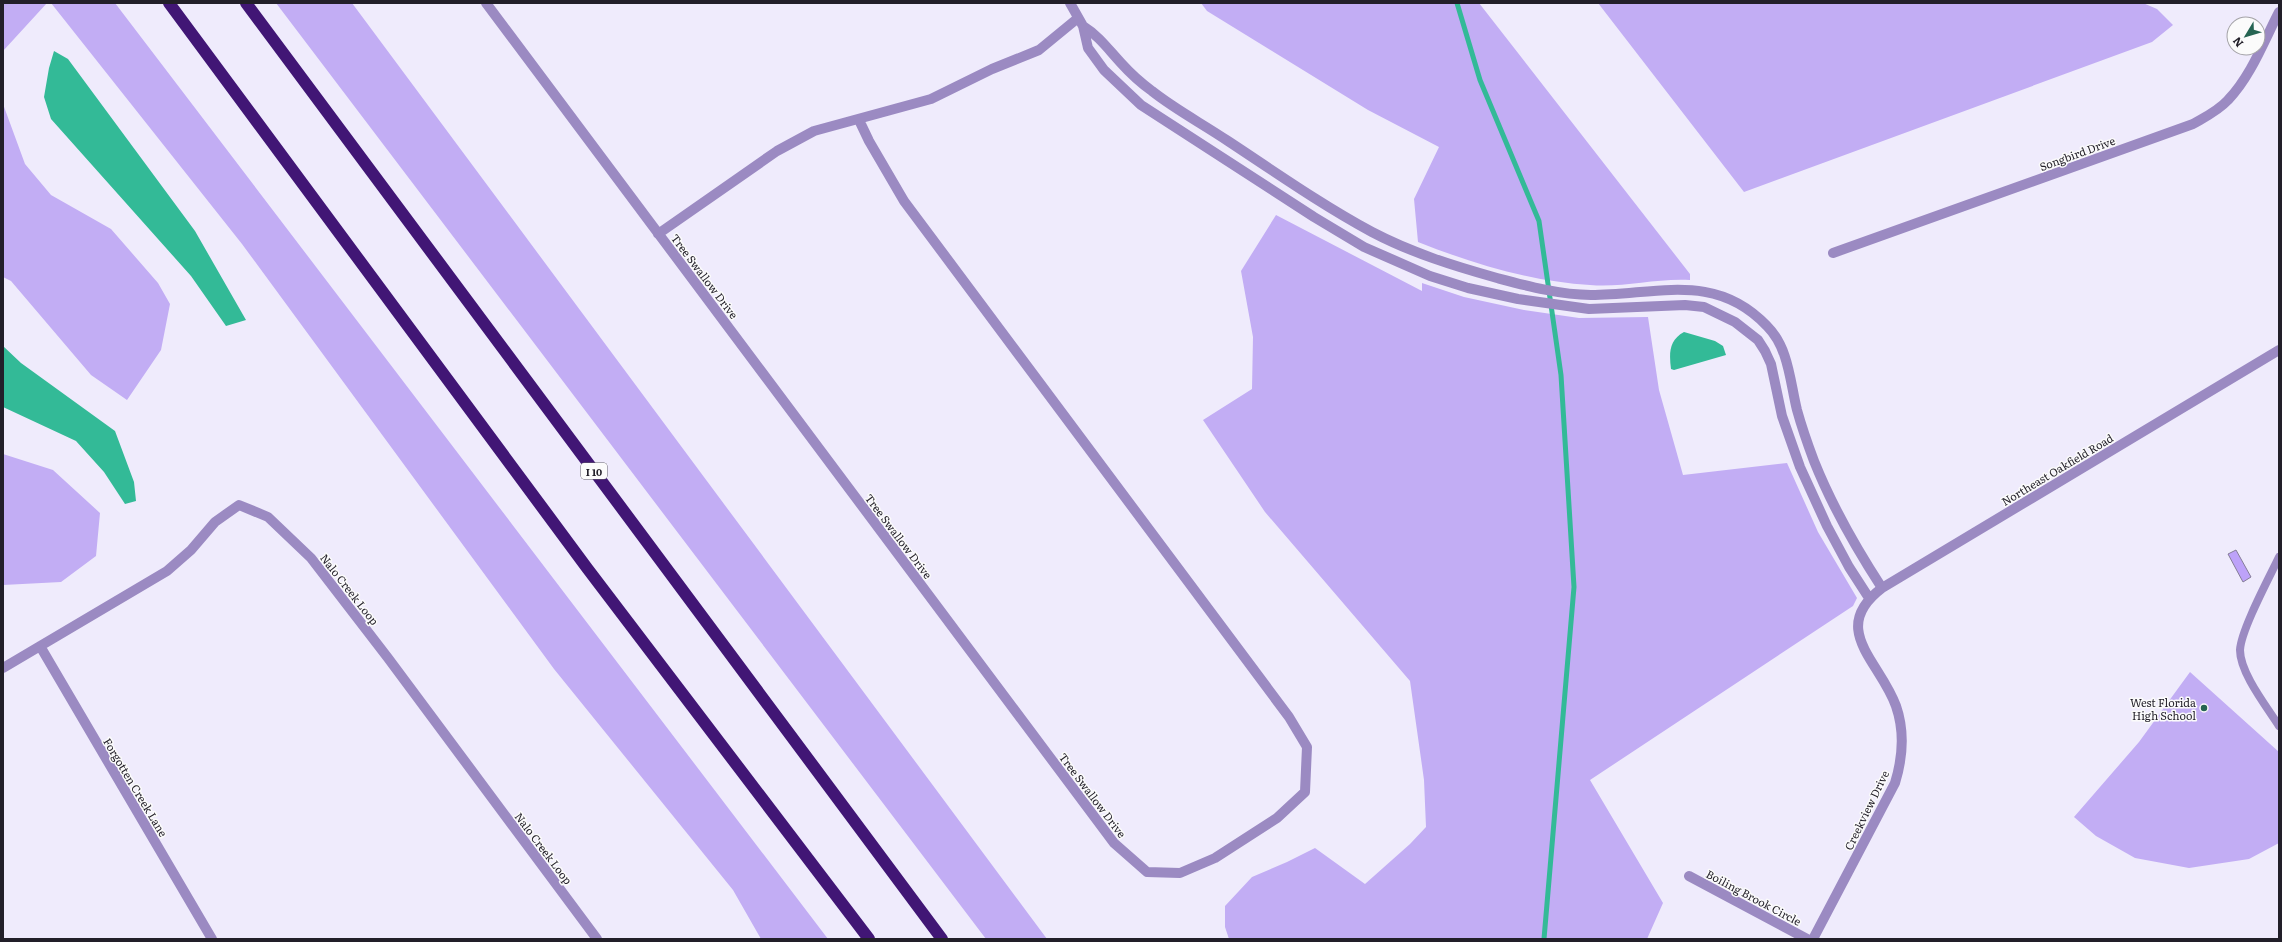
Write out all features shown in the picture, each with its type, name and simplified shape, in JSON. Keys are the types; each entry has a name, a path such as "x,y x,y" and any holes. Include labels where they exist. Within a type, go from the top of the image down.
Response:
{"highway":[{"path":"169,3 587,568 869,939"},
{"name":"I 10","path":"246,3 942,939"}],"street":[{"name":"Tree Swallow Drive","path":"486,3 1114,843 1147,872 1180,873 1215,858 1277,818 1305,792 1307,747 1284,711 904,201 869,141 859,120"},
{"path":"1070,3 1081,22 1088,48 1104,70 1141,105 1347,237 1394,261 1430,276 1468,288 1518,299 1589,309 1685,305 1704,307 1722,314 1749,332 1765,351 1771,364 1782,416 1792,448 1824,520 1849,567 1869,598"},
{"name":"Songbird Drive","path":"1833,253 2193,124 2212,114 2228,100 2242,82 2279,12"},
{"path":"658,234 777,151 814,131 859,120 931,99 992,69 1039,50 1081,22"},
{"path":"1081,22 1098,35 1122,64 1153,92 1279,175 1381,236 1437,260 1517,283 1588,295 1673,288 1695,290 1714,293 1748,309 1769,328 1781,348 1787,362 1798,410 1815,462 1857,549 1882,588"},
{"path":"1169,124 1180,110"},
{"path":"1270,188 1279,175"},
{"name":"Northeast Oakfield Road","path":"1858,619 1865,602 1882,588 2279,350"},
{"path":"1782,416 1798,410"},
{"name":"Nalo Creek Loop","path":"3,668 167,570 192,550 215,522 239,505 268,517 315,564 398,671 597,939"},
{"name":"Creekview Drive","path":"1813,939 1895,783 1901,764 1903,743 1901,725 1895,704 1860,641 1858,619"},
{"name":"Forgotten Creek Lane","path":"40,646 212,939"},
{"name":"Boiling Brook Circle","path":"1689,876 1807,939"}],"lane":[{"path":"2279,557 2243,635 2240,651 2247,675 2279,726"}],"shaded area":[{"path":"3,3 47,3 3,51"},
{"path":"51,3 115,3 828,939 761,939 733,890 554,669 242,244"},
{"path":"276,3 352,3 1047,939 986,939"},
{"path":"1201,3 1479,3 1690,274 1690,280 1665,280 1602,286 1546,280 1524,276 1480,264 1418,242 1414,199 1439,147 1368,110 1207,11"},
{"path":"1598,3 2143,3 2157,9 2173,25 2152,42 1744,192"},
{"path":"54,51 68,59 195,231 246,320 226,326 191,276 51,119 44,97 49,68"},
{"path":"3,104 25,164 51,195 111,229 158,283 170,304 161,350 127,400 91,375 11,281 3,277"},
{"path":"1276,215 1422,291 1422,283 1464,297 1524,310 1579,318 1648,317 1659,390 1683,475 1787,463 1818,532 1857,598 1853,606 1590,780 1663,903 1647,939 1229,939 1225,927 1225,906 1252,877 1315,848 1365,884 1410,844 1426,827 1424,780 1410,681 1265,512 1203,420 1252,389 1253,337 1241,271"},
{"path":"1684,332 1715,341 1723,346 1726,355 1674,370 1671,369 1671,348 1675,339"},
{"path":"3,346 21,363 115,431 134,482 136,501 125,504 104,472 76,441 3,407"},
{"path":"3,454 53,470 100,513 96,556 61,582 3,585"},
{"path":"2190,672 2279,752 2279,843 2249,859 2189,868 2135,858 2096,836 2074,817 2139,742"}],"building":[{"path":"2236,550 2251,577 2243,582 2228,554"}],"waterway":[{"path":"1457,3 1480,80 1539,221 1561,375 1574,587 1544,939"}],"place":[{"name":"West Florida High School","path":"2204,708"}]}
